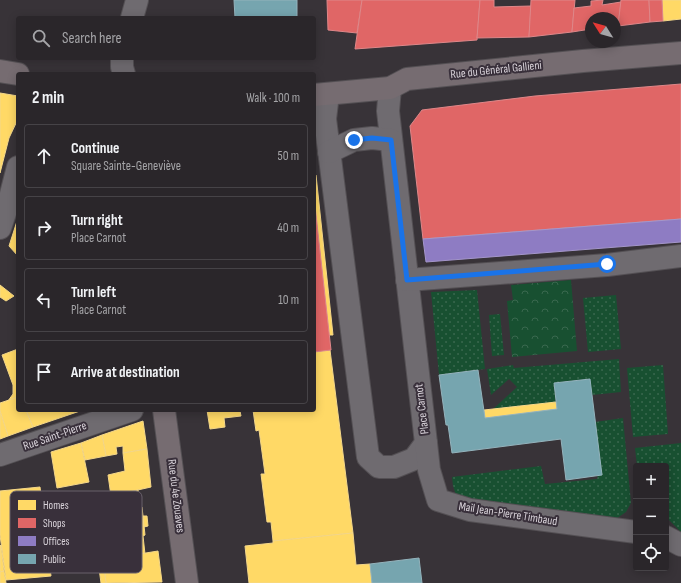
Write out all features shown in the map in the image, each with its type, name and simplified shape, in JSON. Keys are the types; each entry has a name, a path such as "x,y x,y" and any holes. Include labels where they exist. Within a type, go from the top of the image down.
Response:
{"main road":[{"name":"Rue du Général Gallieni","path":"321,95 390,88 407,79 583,61 681,53"},
{"path":"0,71 16,74"},
{"name":"Rue du 4e Zouaves","path":"164,412 187,583"}],"street":[{"path":"133,16 137,0"},
{"path":"122,60 123,72"},
{"name":"Place Carnot","path":"321,95 368,457 379,467 394,467 414,459 426,443 388,111 390,88"},
{"path":"329,152 354,140 372,138 391,140"},
{"path":"0,228 16,175"},
{"path":"407,280 615,255 681,256"},
{"name":"Rue Saint-Pierre","path":"0,455 126,412"},
{"name":"Mail Jean-Pierre Timbaud","path":"426,443 430,470 438,500 470,510 633,532"},
{"path":"669,539 681,545"}],"green space":[{"path":"571,280 577,351 512,357 507,301 513,300 511,285"},
{"path":"477,290 485,369 439,375 431,292"},
{"path":"616,295 621,349 588,352 583,298"},
{"path":"500,314 504,355 492,356 489,315"},
{"path":"619,359 621,392 592,395 589,379 554,383 556,402 493,409 517,387 509,379 491,395 487,369 513,365 514,368"},
{"path":"663,365 668,434 633,437 627,368"},
{"path":"623,418 631,503 626,512 610,523 476,506 456,495 452,477 541,466 545,484 597,479 595,422"},
{"path":"681,443 681,532 669,520 669,463 637,463 635,448"}],"building: Homes":[{"path":"662,0 681,0 681,19 663,21"},
{"path":"0,93 16,96 16,123 9,138 0,173"},
{"path":"316,175 333,335 329,335 316,215"},
{"path":"16,224 16,254 9,246"},
{"path":"0,285 14,296 6,301 0,297"},
{"path":"16,350 16,398 8,401 13,394 13,385 2,355"},
{"path":"330,350 353,533 273,541 271,522 267,522 261,474 265,474 259,430 256,431 253,412 316,412 316,352"},
{"path":"16,398 16,412 27,412 33,427 8,436 0,411 0,403"},
{"path":"556,402 557,409 485,418 484,410"},
{"path":"0,411 8,436 0,439"},
{"path":"27,412 77,412 33,427"},
{"path":"207,412 240,412 241,416 224,418 225,427 210,429"},
{"path":"143,421 147,449 123,453 123,446 116,447 117,454 106,456 102,435"},
{"path":"102,435 106,456 85,460 81,443"},
{"path":"81,443 89,482 57,488 51,452"},
{"path":"147,449 151,487 133,491 110,491 108,475 125,471 123,453"},
{"path":"40,487 40,491 10,491 10,573 51,573 51,576 6,580 0,535 0,491"},
{"path":"142,507 145,535 143,536 145,554 142,554"},
{"path":"143,516 147,516 148,526 144,527"},
{"path":"353,533 356,565 370,564 372,583 249,583 245,546 273,543 273,541"},
{"path":"1,545 4,571 0,572 0,546"},
{"path":"158,551 162,582 106,583 105,573 142,573 142,554"},
{"path":"4,571 6,583 0,583 0,572"},
{"path":"100,573 105,573 106,583 101,583"}],"building: Shops":[{"path":"327,0 362,0 357,33 328,30"},
{"path":"362,0 480,0 477,40 355,49"},
{"path":"480,0 494,0 494,7 531,6 529,37 477,38"},
{"path":"531,0 575,0 572,32 529,37"},
{"path":"603,0 602,5 621,2 620,12 585,12 585,30 572,32 574,8 591,6 591,1"},
{"path":"621,0 649,0 650,22 621,26 621,12 620,12"},
{"path":"649,0 662,0 663,21 650,22"},
{"path":"681,84 681,219 423,239 410,126 422,110 535,96"},
{"path":"316,215 331,350 316,352"}],"building: Offices":[{"path":"681,219 681,242 426,262 423,239"}],"building: Public":[{"path":"234,0 297,0 297,16 235,16"},
{"path":"478,370 485,418 557,409 554,383 590,379 602,475 566,480 561,439 452,453 448,425 446,425 439,375"},
{"path":"419,558 422,583 372,583 370,564"}],"route":[{"path":"354,140 372,138 391,140 407,280 607,264"}]}
